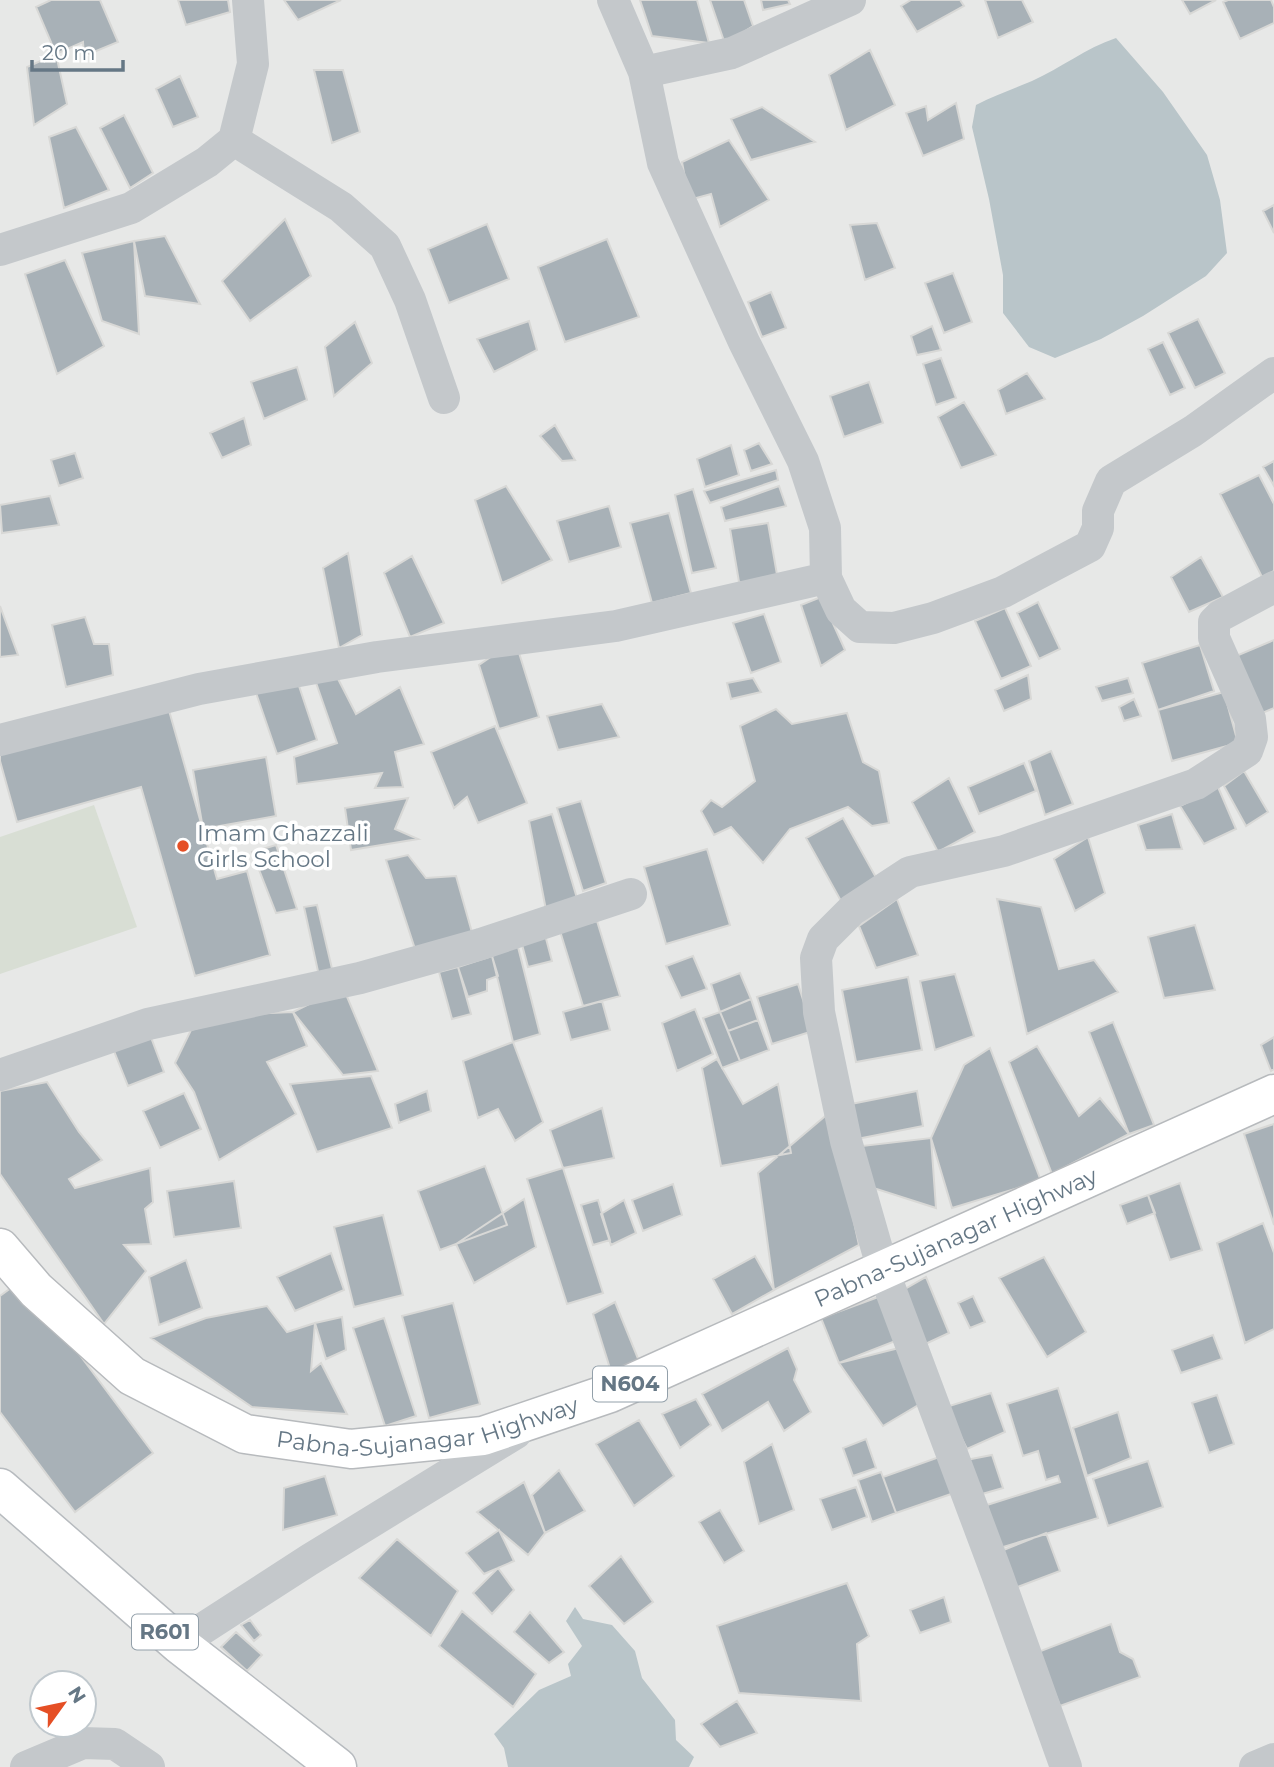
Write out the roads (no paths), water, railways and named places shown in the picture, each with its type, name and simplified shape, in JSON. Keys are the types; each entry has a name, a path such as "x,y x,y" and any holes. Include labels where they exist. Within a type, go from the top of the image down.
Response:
{"main road":[{"name":"Pabna-Sujanagar Highway","path":"0,1248 36,1290 132,1376 245,1434 351,1449 484,1436 610,1393 1274,1094"},
{"name":"R601","path":"0,1488 179,1644 337,1767"}],"street":[{"path":"0,250 131,208 207,162 234,140 253,64 248,0"},
{"path":"613,0 644,72 663,163 744,342 803,461 825,528 826,578 841,610 860,627 894,628 933,618 1003,592 1090,545 1098,528 1098,511 1111,481 1194,431 1274,373"},
{"path":"644,72 732,52 850,0"},
{"path":"234,140 341,207 385,246 410,300 444,398"},
{"path":"0,740 199,689 377,657 616,626 826,578"},
{"path":"1066,1767 993,1562 883,1270 846,1141 819,1012 816,958 823,939 852,910 910,872 1004,851 1196,784 1247,751 1252,737 1250,719 1214,638 1214,622 1220,616 1274,587"},
{"path":"0,1075 148,1024 360,978 481,944 631,894"},
{"path":"179,1644 321,1552 545,1415"},
{"path":"26,1767 83,1744 115,1744 149,1767"},
{"path":"1255,1767 1274,1759"}],"place":[{"name":"Imam Ghazzali Girls School","path":"183,846"}]}
